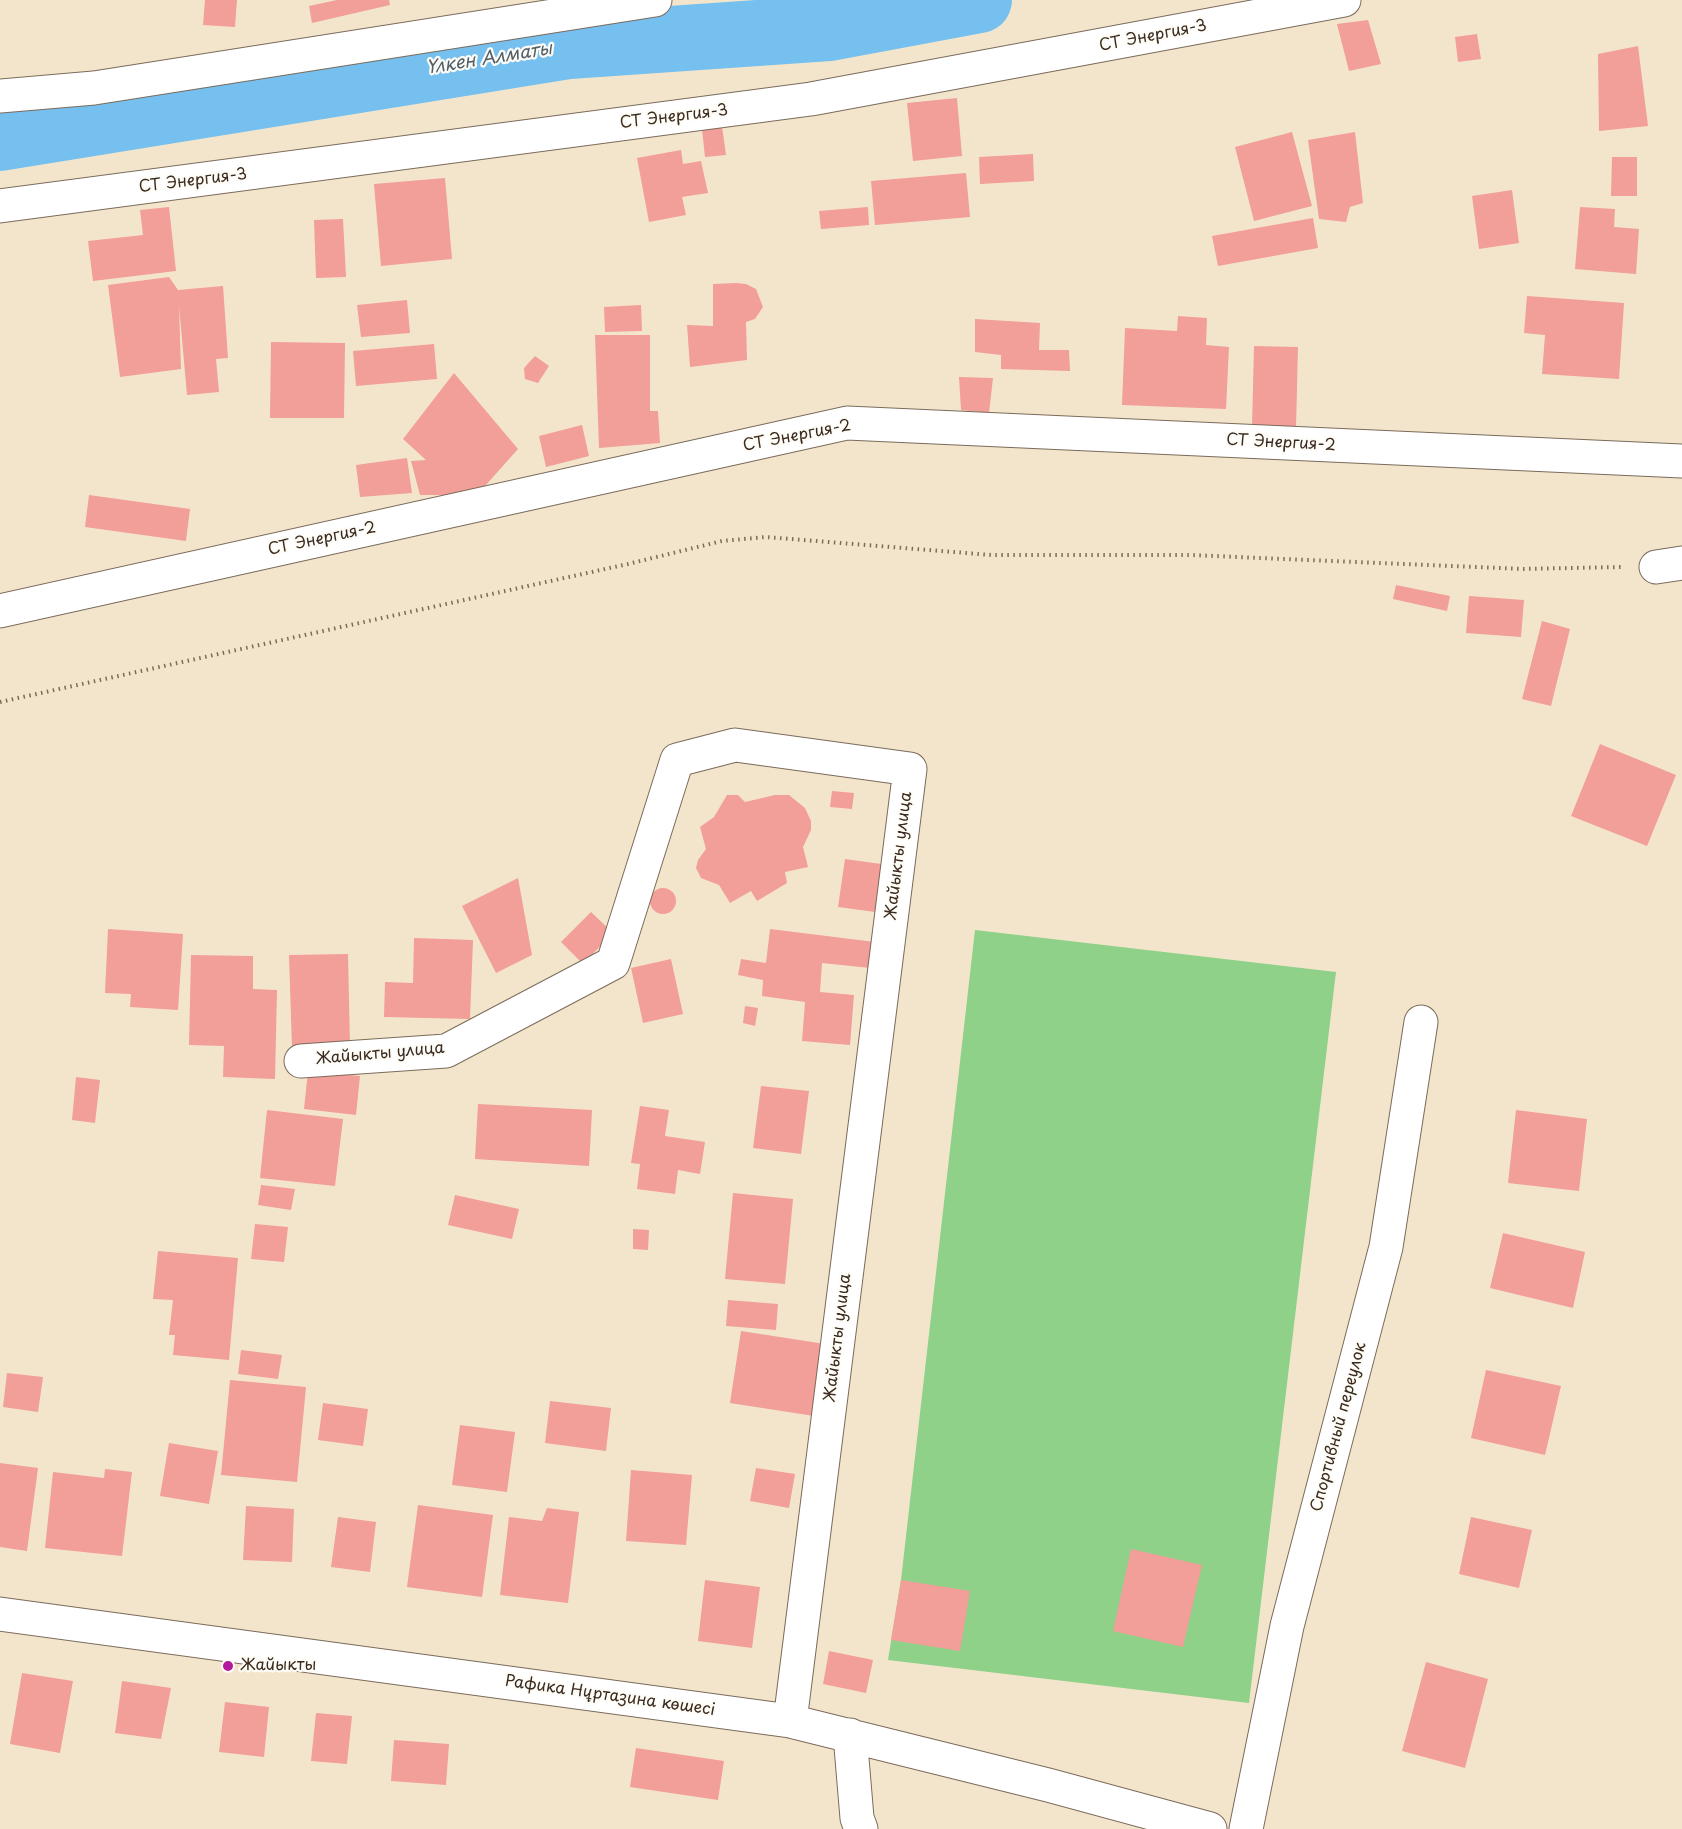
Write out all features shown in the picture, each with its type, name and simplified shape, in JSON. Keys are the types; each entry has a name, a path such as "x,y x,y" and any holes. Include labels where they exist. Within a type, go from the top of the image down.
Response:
{"street":[{"path":"0,96 106,87 655,0"},
{"name":"СТ Энергия-3","path":"0,206 811,99 1344,0"},
{"name":"СТ Энергия-2","path":"0,611 847,423 1682,461"},
{"name":"Жайыкты улица","path":"301,1061 446,1051 613,963 677,759 735,745 910,769 790,1721"},
{"name":"Спортивный переулок","path":"1246,1829 1287,1626 1386,1247 1421,1022"},
{"name":"Рафика Нұртазина көшесі","path":"0,1614 790,1721 1048,1785 1210,1829"},
{"path":"850,1735 857,1818 861,1829"}],"path":[{"path":"0,702 722,541 766,537 991,555 1191,555 1522,569 1669,565"}],"green space":[{"path":"975,930 1336,972 1249,1703 888,1660 901,1580"}],"building":[{"path":"205,0 237,0 235,27 203,25"},
{"path":"337,0 389,0 390,5 312,23 309,6"},
{"path":"1368,20 1381,64 1349,71 1337,24"},
{"path":"1477,34 1481,59 1458,62 1455,37"},
{"path":"1638,46 1648,126 1599,131 1598,54"},
{"path":"957,98 962,156 913,161 907,103"},
{"path":"722,126 726,155 705,157 702,129"},
{"path":"1292,132 1312,206 1254,221 1235,147"},
{"path":"1355,132 1363,203 1350,207 1346,222 1319,219 1308,140"},
{"path":"681,150 683,164 701,161 708,193 682,197 686,215 649,222 637,158"},
{"path":"1033,154 1034,181 980,184 979,157"},
{"path":"1612,157 1637,157 1637,196 1611,196"},
{"path":"966,173 970,217 875,225 871,181"},
{"path":"445,178 452,259 381,266 374,184"},
{"path":"1512,190 1519,243 1479,249 1472,196"},
{"path":"169,207 176,271 93,281 88,241 143,235 140,210"},
{"path":"868,207 869,225 821,229 819,211"},
{"path":"1580,207 1615,209 1614,227 1639,229 1636,274 1575,269"},
{"path":"1313,218 1318,248 1218,266 1212,236"},
{"path":"343,219 346,277 316,278 314,220"},
{"path":"169,277 178,290 223,286 228,358 216,359 219,392 187,395 179,306 181,369 120,377 108,285"},
{"path":"713,284 746,284 756,289 763,307 755,319 746,322 747,360 690,367 687,325 713,326"},
{"path":"1527,296 1624,303 1619,379 1542,374 1545,335 1524,333"},
{"path":"407,300 410,333 361,337 357,305"},
{"path":"641,305 642,331 605,332 604,307"},
{"path":"1178,316 1207,318 1206,345 1229,347 1226,409 1122,405 1125,328 1177,331"},
{"path":"975,319 1040,323 1039,350 1069,350 1070,371 1001,369 1001,355 975,352"},
{"path":"595,335 650,335 650,411 658,411 660,443 599,448"},
{"path":"271,342 345,343 344,418 270,418"},
{"path":"434,344 437,379 356,386 353,351"},
{"path":"1254,346 1298,347 1296,428 1252,427"},
{"path":"535,356 549,366 538,383 525,379 524,368"},
{"path":"454,373 518,449 477,495 420,495 411,461 426,460 403,439"},
{"path":"959,377 993,378 989,413 961,410"},
{"path":"582,425 589,456 546,467 539,436"},
{"path":"407,458 412,493 360,497 356,465"},
{"path":"89,495 190,509 186,541 85,527"},
{"path":"1396,585 1450,596 1447,611 1393,599"},
{"path":"1469,596 1524,600 1521,637 1466,633"},
{"path":"1542,621 1570,629 1551,706 1522,699"},
{"path":"1600,744 1676,775 1647,846 1571,816"},
{"path":"832,791 854,793 852,809 830,807"},
{"path":"727,795 738,795 745,802 775,795 789,795 805,808 811,821 811,830 803,847 808,867 785,872 787,883 757,901 751,891 730,903 719,885 701,878 696,868 698,860 706,849 700,827 714,817"},
{"path":"845,859 896,866 890,914 838,907"},
{"path":"518,878 532,955 496,973 462,906"},
{"path":"663,888 672,892 676,901 672,910 663,914 654,910 650,901 654,892"},
{"path":"591,912 613,933 583,964 561,942"},
{"path":"108,929 183,934 178,1010 130,1007 131,994 105,993"},
{"path":"770,929 883,943 880,969 822,963 820,992 854,995 850,1045 802,1041 805,1002 762,996 763,980 738,975 741,959 766,963"},
{"path":"414,938 473,940 470,1019 384,1017 385,982 413,983"},
{"path":"348,954 350,1046 292,1048 289,955"},
{"path":"191,955 253,956 253,989 277,990 275,1079 223,1077 224,1046 189,1045"},
{"path":"671,959 683,1014 643,1023 631,968"},
{"path":"745,1006 758,1008 755,1026 743,1023"},
{"path":"308,1071 360,1076 356,1115 304,1109"},
{"path":"76,1077 100,1080 95,1123 72,1120"},
{"path":"761,1086 809,1091 801,1154 753,1148"},
{"path":"478,1104 592,1110 589,1166 475,1159"},
{"path":"640,1106 669,1110 665,1136 705,1142 700,1174 678,1170 675,1194 637,1189 640,1164 631,1163"},
{"path":"267,1110 343,1119 335,1186 260,1178"},
{"path":"1516,1110 1587,1119 1579,1191 1508,1183"},
{"path":"261,1185 295,1189 291,1210 258,1205"},
{"path":"733,1193 793,1199 785,1284 725,1279"},
{"path":"455,1195 519,1209 512,1239 448,1225"},
{"path":"255,1224 288,1227 284,1262 251,1259"},
{"path":"633,1229 649,1230 648,1250 633,1249"},
{"path":"1503,1233 1585,1252 1573,1308 1490,1288"},
{"path":"158,1251 238,1258 229,1360 173,1355 175,1335 169,1335 173,1300 153,1299"},
{"path":"728,1300 778,1304 776,1330 726,1326"},
{"path":"741,1331 825,1344 814,1416 730,1403"},
{"path":"241,1350 282,1355 278,1379 238,1374"},
{"path":"1486,1370 1561,1386 1545,1455 1471,1438"},
{"path":"7,1373 43,1377 38,1412 3,1407"},
{"path":"230,1380 306,1387 297,1482 221,1475"},
{"path":"550,1401 611,1408 606,1451 545,1443"},
{"path":"323,1403 368,1409 363,1446 318,1440"},
{"path":"460,1425 515,1432 507,1492 452,1485"},
{"path":"169,1443 218,1451 209,1504 160,1496"},
{"path":"0,1463 38,1468 27,1551 0,1547"},
{"path":"756,1468 795,1474 789,1508 750,1501"},
{"path":"105,1469 132,1472 122,1556 45,1548 53,1472 104,1478"},
{"path":"631,1470 692,1475 686,1545 626,1541"},
{"path":"418,1505 493,1515 482,1597 407,1587"},
{"path":"246,1506 294,1509 292,1562 243,1560"},
{"path":"547,1508 579,1512 568,1603 500,1595 509,1517 542,1521"},
{"path":"338,1517 376,1522 370,1572 331,1567"},
{"path":"1471,1517 1532,1530 1519,1588 1459,1574"},
{"path":"1131,1549 1202,1565 1183,1647 1113,1631"},
{"path":"705,1580 760,1587 752,1648 698,1641"},
{"path":"901,1580 970,1591 960,1651 891,1640"},
{"path":"829,1651 873,1660 866,1693 823,1684"},
{"path":"1426,1662 1488,1679 1465,1768 1402,1751"},
{"path":"22,1673 73,1681 60,1753 10,1744"},
{"path":"122,1681 171,1688 161,1739 115,1733"},
{"path":"225,1702 269,1707 264,1757 219,1752"},
{"path":"316,1713 352,1716 347,1764 311,1761"},
{"path":"394,1740 449,1744 446,1785 391,1781"},
{"path":"636,1748 724,1761 718,1800 630,1787"}],"waterway":[{"name":"Үлкен Алматы","path":"0,138 569,46 829,28 979,0"}],"place":[{"name":"Жайыкты","path":"228,1666"}]}
